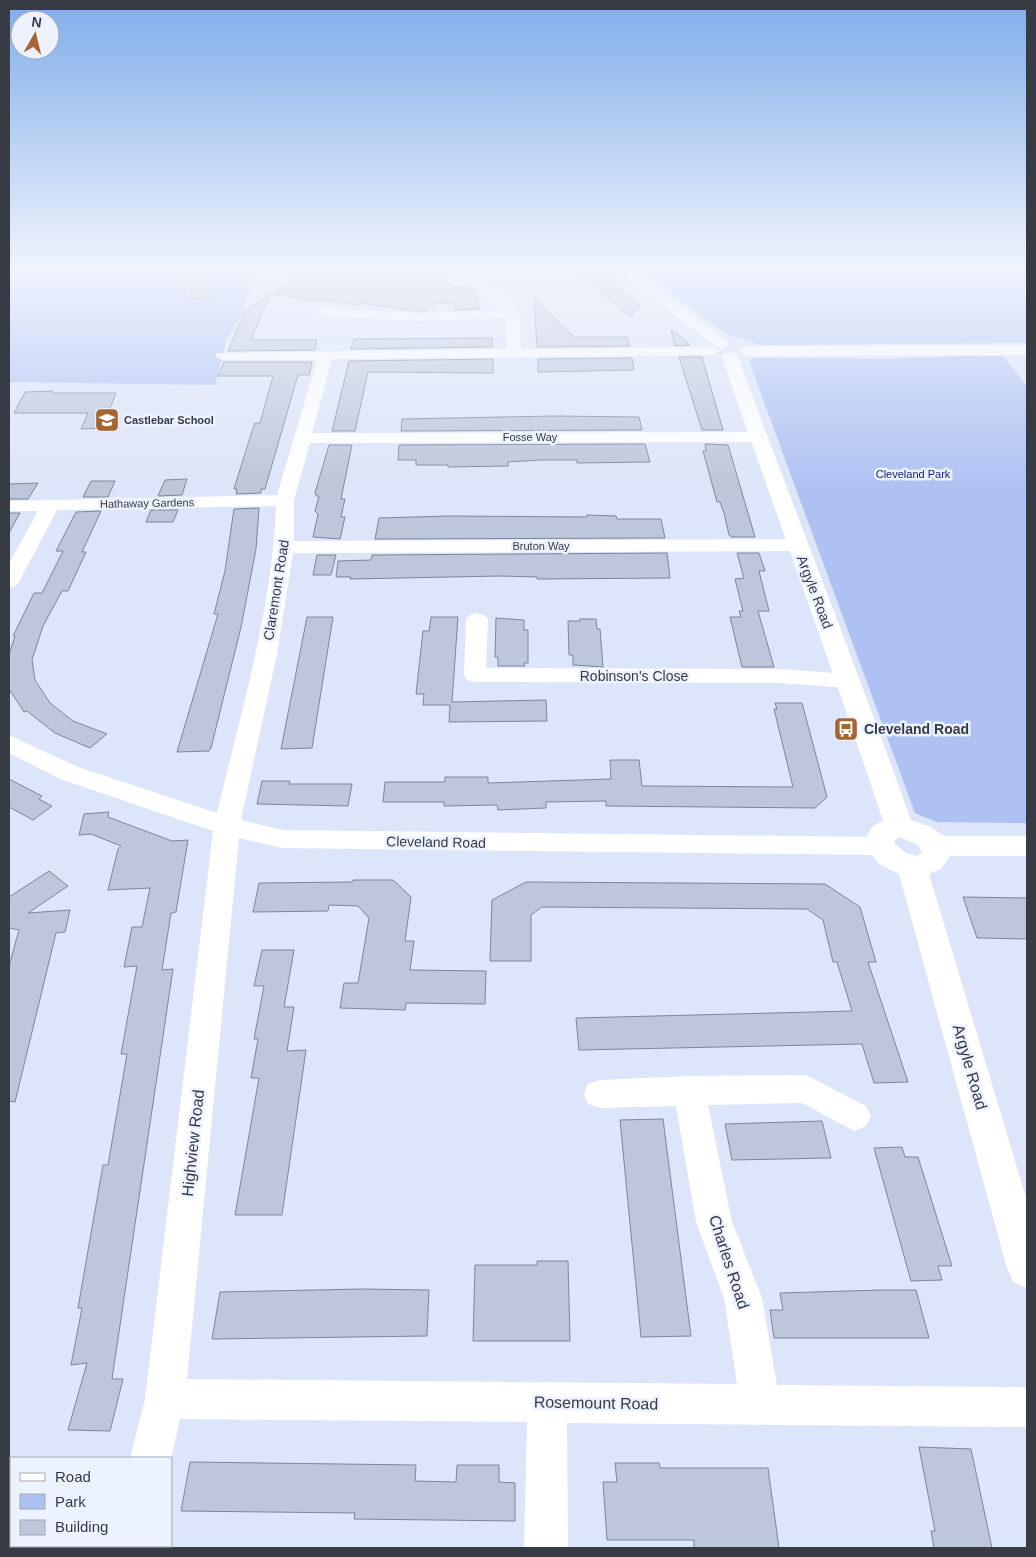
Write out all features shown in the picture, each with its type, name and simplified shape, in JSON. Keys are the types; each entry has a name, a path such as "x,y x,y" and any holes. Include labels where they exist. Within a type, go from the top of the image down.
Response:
{"main road":[{"path":"719,344 728,351 1027,350"},
{"name":"Argyle Road","path":"728,351 797,544 849,681 889,837 886,855 895,862 924,856 1027,1268"},
{"path":"924,856 1027,846"}],"street":[{"path":"513,344 514,353"},
{"path":"222,356 728,351"},
{"name":"Claremont Road","path":"227,826 266,654 284,547 285,500 326,355"},
{"name":"Fosse Way","path":"302,438 759,436"},
{"name":"Hathaway Gardens","path":"9,506 285,500"},
{"path":"9,582 51,505"},
{"name":"Bruton Way","path":"284,547 797,544"},
{"name":"Robinson's Close","path":"477,619 475,675 779,676 849,681"},
{"name":"Cleveland Road","path":"9,743 69,773 227,826 282,839 453,843 889,837"},
{"name":"Highview Road","path":"151,1457 165,1399 227,826"},
{"path":"600,1094 806,1088 854,1116"},
{"name":"Charles Road","path":"689,1090 714,1222 743,1298 760,1404"},
{"name":"Rosemount Road","path":"165,1399 1027,1407"},
{"path":"546,1548 548,1402"}],"green space":[{"path":"9,344 226,344 215,385 9,382"},
{"path":"757,344 939,344 761,345"},
{"name":"Cleveland Park","path":"1003,356 1027,386 1027,823 936,822 915,813 749,361 754,358 884,359"}],"building":[{"path":"231,344 316,344 315,350 228,351"},
{"path":"353,344 492,344 492,347 351,349"},
{"path":"537,344 628,344 629,346 537,347"},
{"path":"674,344 690,345 675,346"},
{"path":"679,357 702,357 723,430 702,430"},
{"path":"632,358 634,370 538,372 538,359"},
{"path":"493,359 493,373 368,372 355,431 332,431 349,361"},
{"path":"224,362 312,362 309,375 298,375 265,489 261,489 261,493 236,494 237,489 234,489 255,423 260,423 273,376 218,376"},
{"path":"53,391 52,393 116,393 102,428 81,429 88,413 14,413 25,392"},
{"path":"554,416 639,417 642,430 401,431 402,419"},
{"path":"645,444 650,462 577,463 577,460 540,460 508,462 508,466 448,467 448,465 416,465 416,460 398,460 399,445"},
{"path":"705,444 728,445 755,537 732,537 729,535 724,513 720,502 717,502 703,451 706,451"},
{"path":"329,445 352,445 341,499 345,499 341,517 345,517 340,539 313,537 318,514 315,511 319,496 316,496 315,493"},
{"path":"187,479 182,495 158,496 165,480"},
{"path":"91,481 115,481 108,497 83,497"},
{"path":"38,483 28,499 9,499 9,484"},
{"path":"259,508 256,549 241,627 211,748 209,751 177,752 218,614 214,614 225,571 234,509"},
{"path":"151,510 178,510 173,522 146,522"},
{"path":"101,511 82,552 86,552 68,591 62,591 43,626 32,660 35,680 50,703 73,721 107,734 90,748 55,733 27,711 24,712 9,689 9,654 15,636 13,636 34,593 42,593 63,551 56,551 76,512"},
{"path":"9,513 20,513 9,533"},
{"path":"587,515 616,516 617,519 661,519 665,538 375,539 379,518 449,516 587,517"},
{"path":"667,553 670,578 537,579 537,577 500,576 350,579 351,577 336,577 338,561 371,560 372,555"},
{"path":"737,553 759,553 765,571 759,571 769,611 758,611 774,667 742,667 730,617 741,617 739,611 743,611 735,579 744,578"},
{"path":"317,555 336,555 331,575 313,575"},
{"path":"307,617 333,617 312,748 281,749"},
{"path":"431,617 458,617 452,702 546,700 547,721 449,722 450,705 423,705 424,694 416,694 423,631 429,631"},
{"path":"496,618 524,620 524,630 528,630 528,663 524,663 525,666 498,666 498,657 495,657"},
{"path":"580,619 596,619 597,629 600,629 603,667 573,665 573,655 569,655 568,621 580,621"},
{"path":"775,703 802,703 827,797 815,808 606,806 606,801 546,802 546,808 498,810 497,805 444,806 444,802 383,802 385,782 445,782 445,777 488,777 488,783 611,779 610,760 639,760 642,786 793,787 774,709 777,709"},
{"path":"9,779 42,796 39,799 52,806 33,820 9,807"},
{"path":"262,781 290,781 289,784 352,784 348,806 257,804"},
{"path":"109,812 108,817 172,841 188,840 176,912 171,913 162,970 173,969 112,1379 123,1379 110,1431 68,1430 87,1363 71,1365 82,1308 78,1308 103,1165 108,1165 127,1054 121,1054 137,966 124,967 132,927 142,927 150,888 108,890 118,849 121,846 91,834 79,835 84,814"},
{"path":"49,871 68,886 28,913 70,910 65,932 56,933 15,1102 9,1101 9,966 19,930 9,928 9,897"},
{"path":"353,880 393,880 411,897 405,941 414,941 410,970 486,971 485,1004 406,1003 405,1010 340,1008 344,983 358,983 369,918 358,906 329,905 328,911 253,912 259,883 352,882"},
{"path":"526,882 825,884 860,907 876,962 868,962 908,1082 874,1083 862,1044 579,1050 576,1018 852,1011 837,962 833,962 823,920 807,909 542,907 531,915 531,961 490,961 492,900"},
{"path":"963,897 1027,898 1027,939 977,938"},
{"path":"262,950 294,950 284,1007 294,1007 287,1051 306,1050 282,1215 235,1215 259,1078 251,1078 258,1039 254,1039 264,986 254,986"},
{"path":"663,1119 691,1336 641,1337 620,1120"},
{"path":"822,1121 831,1158 732,1160 725,1124"},
{"path":"902,1147 905,1157 918,1157 952,1266 938,1266 942,1280 911,1281 874,1148"},
{"path":"537,1261 568,1261 570,1341 473,1341 475,1265 537,1265"},
{"path":"362,1289 429,1290 427,1336 212,1339 220,1292"},
{"path":"916,1290 929,1338 774,1338 770,1310 783,1310 780,1293"},
{"path":"919,1447 971,1449 992,1548 934,1548 931,1531 935,1531"},
{"path":"190,1462 416,1465 415,1481 456,1482 457,1465 499,1465 499,1482 515,1483 515,1521 354,1519 355,1513 181,1511"},
{"path":"615,1463 659,1463 660,1468 768,1468 779,1548 694,1548 694,1540 607,1540 603,1482 617,1482"}],"place":[{"name":"Castlebar School","path":"107,420"},
{"name":"Cleveland Road","path":"846,729"}]}
